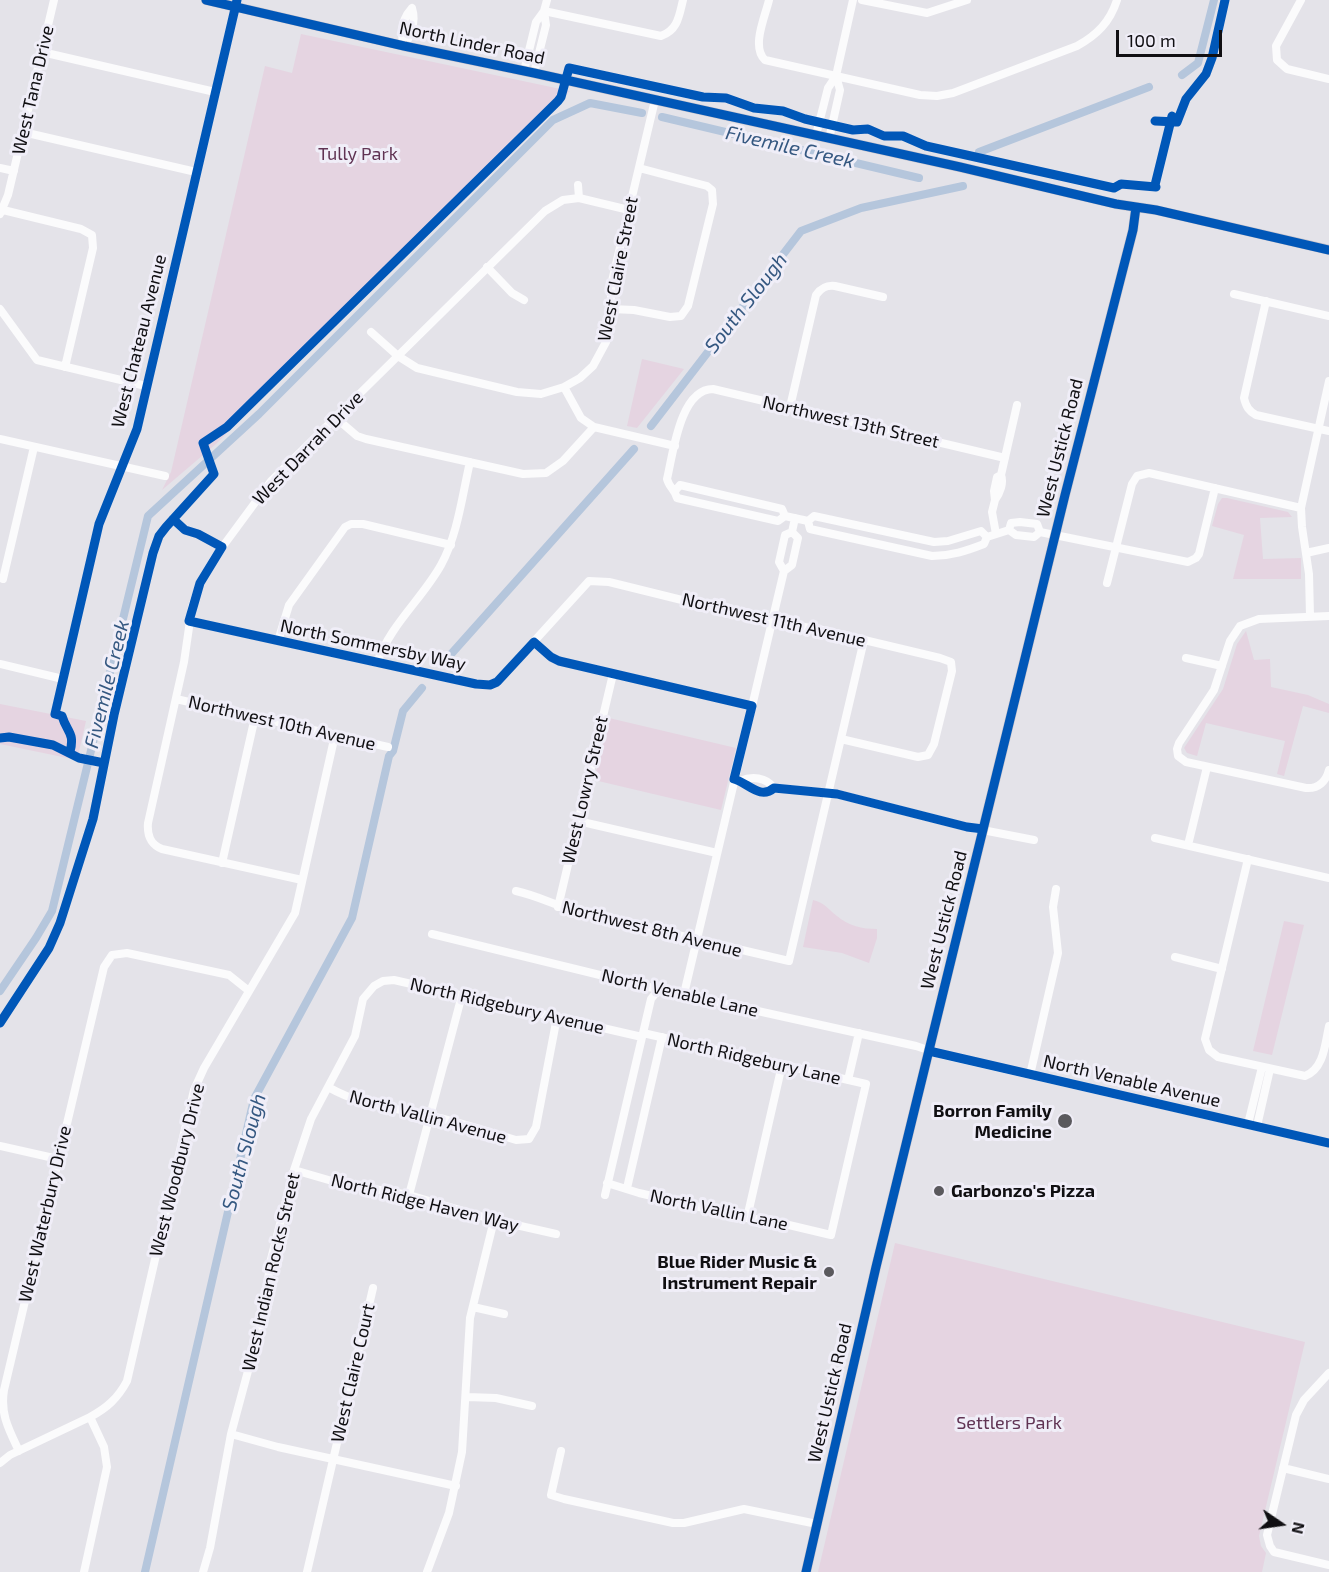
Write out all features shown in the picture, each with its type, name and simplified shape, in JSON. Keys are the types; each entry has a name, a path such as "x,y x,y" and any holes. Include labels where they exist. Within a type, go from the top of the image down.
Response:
{"main road":[{"name":"North Linder Road","path":"206,0 236,3 404,46 816,135 1116,204 1168,212 1329,250"},
{"name":"West Ustick Road","path":"806,1572 928,1051 1055,535 1131,240 1136,207"}],"street":[{"name":"West Tana Drive","path":"1,212 14,171 54,0"},
{"path":"529,72 546,24 544,11 547,0"},
{"path":"544,11 661,36 669,33 675,27 683,0"},
{"path":"769,0 758,44 761,56 769,62 920,95 937,96 953,93 1077,46 1090,39 1101,29 1111,15 1117,0"},
{"path":"816,135 828,88 836,76 853,0"},
{"path":"862,0 927,13 967,0"},
{"path":"1301,0 1276,46 1276,60 1287,69 1329,79"},
{"name":"West Chateau Avenue","path":"55,714 99,524 136,429 236,3"},
{"path":"404,46 410,38 415,17 413,4"},
{"path":"42,52 215,92"},
{"path":"829,139 840,90 836,76"},
{"name":"West Claire Street","path":"564,387 580,378 593,366 608,335 612,281 655,100"},
{"path":"23,132 196,172"},
{"path":"0,168 14,171"},
{"path":"610,309 634,310 670,318 681,316 688,306 713,204 712,190 702,183 639,168"},
{"path":"578,186 579,198 629,210"},
{"name":"West Darrah Drive","path":"176,699 184,662 189,621 200,583 240,520 271,481 545,211 563,200 579,198"},
{"path":"1,212 81,229 92,235 93,248 65,367"},
{"path":"487,267 512,293 524,300"},
{"path":"790,407 816,295 823,287 835,286 883,297"},
{"path":"1234,294 1329,316"},
{"path":"1266,301 1244,398 1248,410 1256,415 1329,431"},
{"path":"2,316 37,360 146,386"},
{"path":"371,332 398,356 417,368 517,392 541,394 564,387 581,418 594,427 675,446 668,485 675,491 677,498 778,521 785,516 807,521 814,516 934,542 948,541 981,531 992,535"},
{"path":"1310,616 1301,508 1329,381"},
{"name":"Northwest 13th Street","path":"675,446 680,422 699,392 713,389 1005,458"},
{"path":"992,535 994,491 997,477 1001,475 1017,405"},
{"path":"336,418 357,436 366,439 523,474 546,473 563,461 594,427"},
{"path":"0,439 165,476"},
{"path":"3,579 34,447"},
{"path":"377,663 383,645 423,593 441,566 451,545 470,462"},
{"path":"1107,583 1132,484 1137,476 1149,473 1301,508"},
{"path":"675,491 680,485 782,509 785,516"},
{"path":"1040,532 1184,562 1192,561 1199,554 1215,488"},
{"path":"792,532 795,518"},
{"path":"807,521 810,529 932,556 963,552 984,544 992,535 1009,530"},
{"path":"1009,530 1011,523 1020,522 1037,524 1040,532"},
{"path":"278,640 290,604 345,527 351,524 363,524 451,545"},
{"path":"1009,530 1016,535 1034,537 1040,532"},
{"path":"784,571 779,562 785,535 792,532"},
{"path":"684,994 717,853 737,780 771,622 784,571 792,565 798,538 792,532"},
{"path":"1306,553 1329,548"},
{"name":"North Sommersby Way","path":"189,621 377,663 489,685 497,682 589,581 596,580"},
{"name":"Northwest 11th Avenue","path":"596,580 771,622 864,640 951,662 952,672 934,744 928,755 918,757 841,739"},
{"path":"1329,616 1259,619 1240,626 1230,641 1214,690 1177,749 1178,756 1186,762 1306,788 1316,788 1327,777 1329,770"},
{"path":"828,792 864,640"},
{"path":"534,642 559,661 752,706"},
{"path":"1185,658 1222,666"},
{"path":"0,664 63,679"},
{"name":"West Lowry Street","path":"558,907 613,674"},
{"path":"176,699 148,823 148,831 153,843 162,849 302,880"},
{"name":"Northwest 10th Avenue","path":"176,699 388,747"},
{"path":"222,863 255,717"},
{"name":"West Woodbury Drive","path":"19,1451 107,1407 127,1381 194,1090 204,1068 295,913 334,735"},
{"path":"1188,845 1207,766"},
{"path":"737,780 760,778 772,784 774,788"},
{"path":"737,780 758,792 770,792 774,788 828,792 967,827 1034,840"},
{"name":"Northwest 8th Avenue","path":"516,891 537,895 558,907 789,961 828,792"},
{"path":"578,821 717,853"},
{"path":"1155,838 1329,878"},
{"path":"1248,859 1205,1039 1209,1050 1218,1057 1300,1077 1312,1074 1320,1064 1329,1026"},
{"path":"1030,1075 1058,953 1053,907 1056,889"},
{"name":"North Venable Lane","path":"432,934 662,990 916,1046 928,1051"},
{"name":"West Waterbury Drive","path":"19,1451 4,1419 2,1401 104,967 112,955 127,953 229,975 249,991"},
{"path":"1175,957 1222,969"},
{"name":"North Ridgebury Avenue","path":"374,986 383,981 394,980 642,1035"},
{"name":"West Indian Rocks Street","path":"203,1572 210,1548 231,1434 265,1308 270,1263 294,1170 311,1119 355,1036 363,999 374,986"},
{"path":"604,1195 651,999 662,990"},
{"path":"409,1195 462,995"},
{"name":"North Vallin Avenue","path":"328,1088 349,1099 366,1104 431,1116 516,1140 529,1139 536,1127 557,1017"},
{"path":"848,1080 859,1033"},
{"name":"North Ridgebury Lane","path":"642,1035 662,1037 866,1084 831,1235"},
{"path":"627,1188 662,1037"},
{"name":"North Venable Avenue","path":"928,1051 1329,1143"},
{"path":"747,1218 782,1065"},
{"path":"1252,1125 1266,1068"},
{"path":"0,1146 58,1159"},
{"name":"North Ridge Haven Way","path":"294,1170 339,1183 409,1195 494,1220 556,1234"},
{"name":"North Vallin Lane","path":"607,1183 639,1193 831,1235"},
{"path":"427,1572 440,1541 456,1486 467,1397 469,1326 494,1220"},
{"name":"West Claire Court","path":"333,1459 373,1288"},
{"path":"473,1307 504,1314"},
{"path":"1329,1373 1299,1407 1267,1535 1274,1552 1329,1565"},
{"path":"467,1397 496,1398 532,1406"},
{"path":"84,1572 107,1467 104,1447 90,1417"},
{"path":"231,1434 278,1448 456,1486"},
{"path":"0,1463 19,1451"},
{"path":"561,1451 551,1495 673,1523 684,1523 744,1509 817,1524"},
{"path":"307,1572 333,1459"},
{"path":"1283,1468 1329,1479"}],"green space":[{"name":"Tully Park","path":"301,34 570,91 216,444 162,490 171,472 265,66 292,73"},
{"path":"642,359 684,369 637,428 627,426"},
{"path":"1222,498 1288,512 1292,517 1260,518 1263,559 1301,558 1301,579 1233,579 1244,535 1212,526"},
{"path":"1246,631 1254,660 1270,659 1271,687 1308,695 1329,704 1329,713 1303,706 1284,776 1277,774 1285,741 1206,723 1197,756 1187,753 1184,748 1223,689 1237,644"},
{"path":"0,704 86,721 77,760 0,744"},
{"path":"609,718 736,748 721,810 594,780"},
{"path":"813,900 851,925 877,929 877,938 869,963 842,953 803,947"},
{"path":"1284,921 1304,925 1272,1055 1253,1051"},
{"name":"Settlers Park","path":"895,1243 1305,1342 1259,1536 1261,1546 1266,1553 1262,1572 818,1572"}],"waterway":[{"name":"Fivemile Creek","path":"1182,75 1198,63 1214,0"},
{"name":"Fivemile Creek","path":"979,152 1149,87"},
{"name":"Fivemile Creek","path":"0,991 52,911 148,516 259,414 553,120 590,103 642,113"},
{"name":"Fivemile Creek","path":"662,117 919,178"},
{"name":"South Slough","path":"651,426 801,231 861,208 963,186"},
{"name":"South Slough","path":"444,662 634,449"},
{"name":"South Slough","path":"145,1572 254,1099 352,918 389,756 393,751 403,711 422,688"}],"cycle path":[{"path":"206,0 404,46 960,167 1116,204 1156,210 1329,250"},
{"path":"70,752 72,740 70,733 62,716 55,714 99,524 137,429 237,0"},
{"path":"1155,121 1177,122 1186,99 1206,74 1212,58 1225,0"},
{"path":"0,1023 49,948 60,923 93,819 114,715 153,553 159,536 214,474 203,443 227,427 558,101 569,68 703,97 726,98 754,108 783,111 805,119 853,130 868,129 884,136 903,136 926,146 1114,188 1121,184 1156,187 1172,116"},
{"path":"806,1572 876,1267 1065,495 1133,230 1136,207"},
{"path":"173,519 185,530 222,547 200,583 189,621 476,684 490,685 497,682 534,642 559,661 752,706 734,779 754,790 764,792 774,788 837,794 983,829"},
{"path":"0,738 9,737 53,745 79,758 104,763"},
{"path":"929,1051 1329,1143"}],"place":[{"name":"Borron Family Medicine","path":"1065,1121"},
{"name":"Garbonzo's Pizza","path":"939,1191"},
{"name":"Blue Rider Music & Instrument Repair","path":"829,1272"}]}
